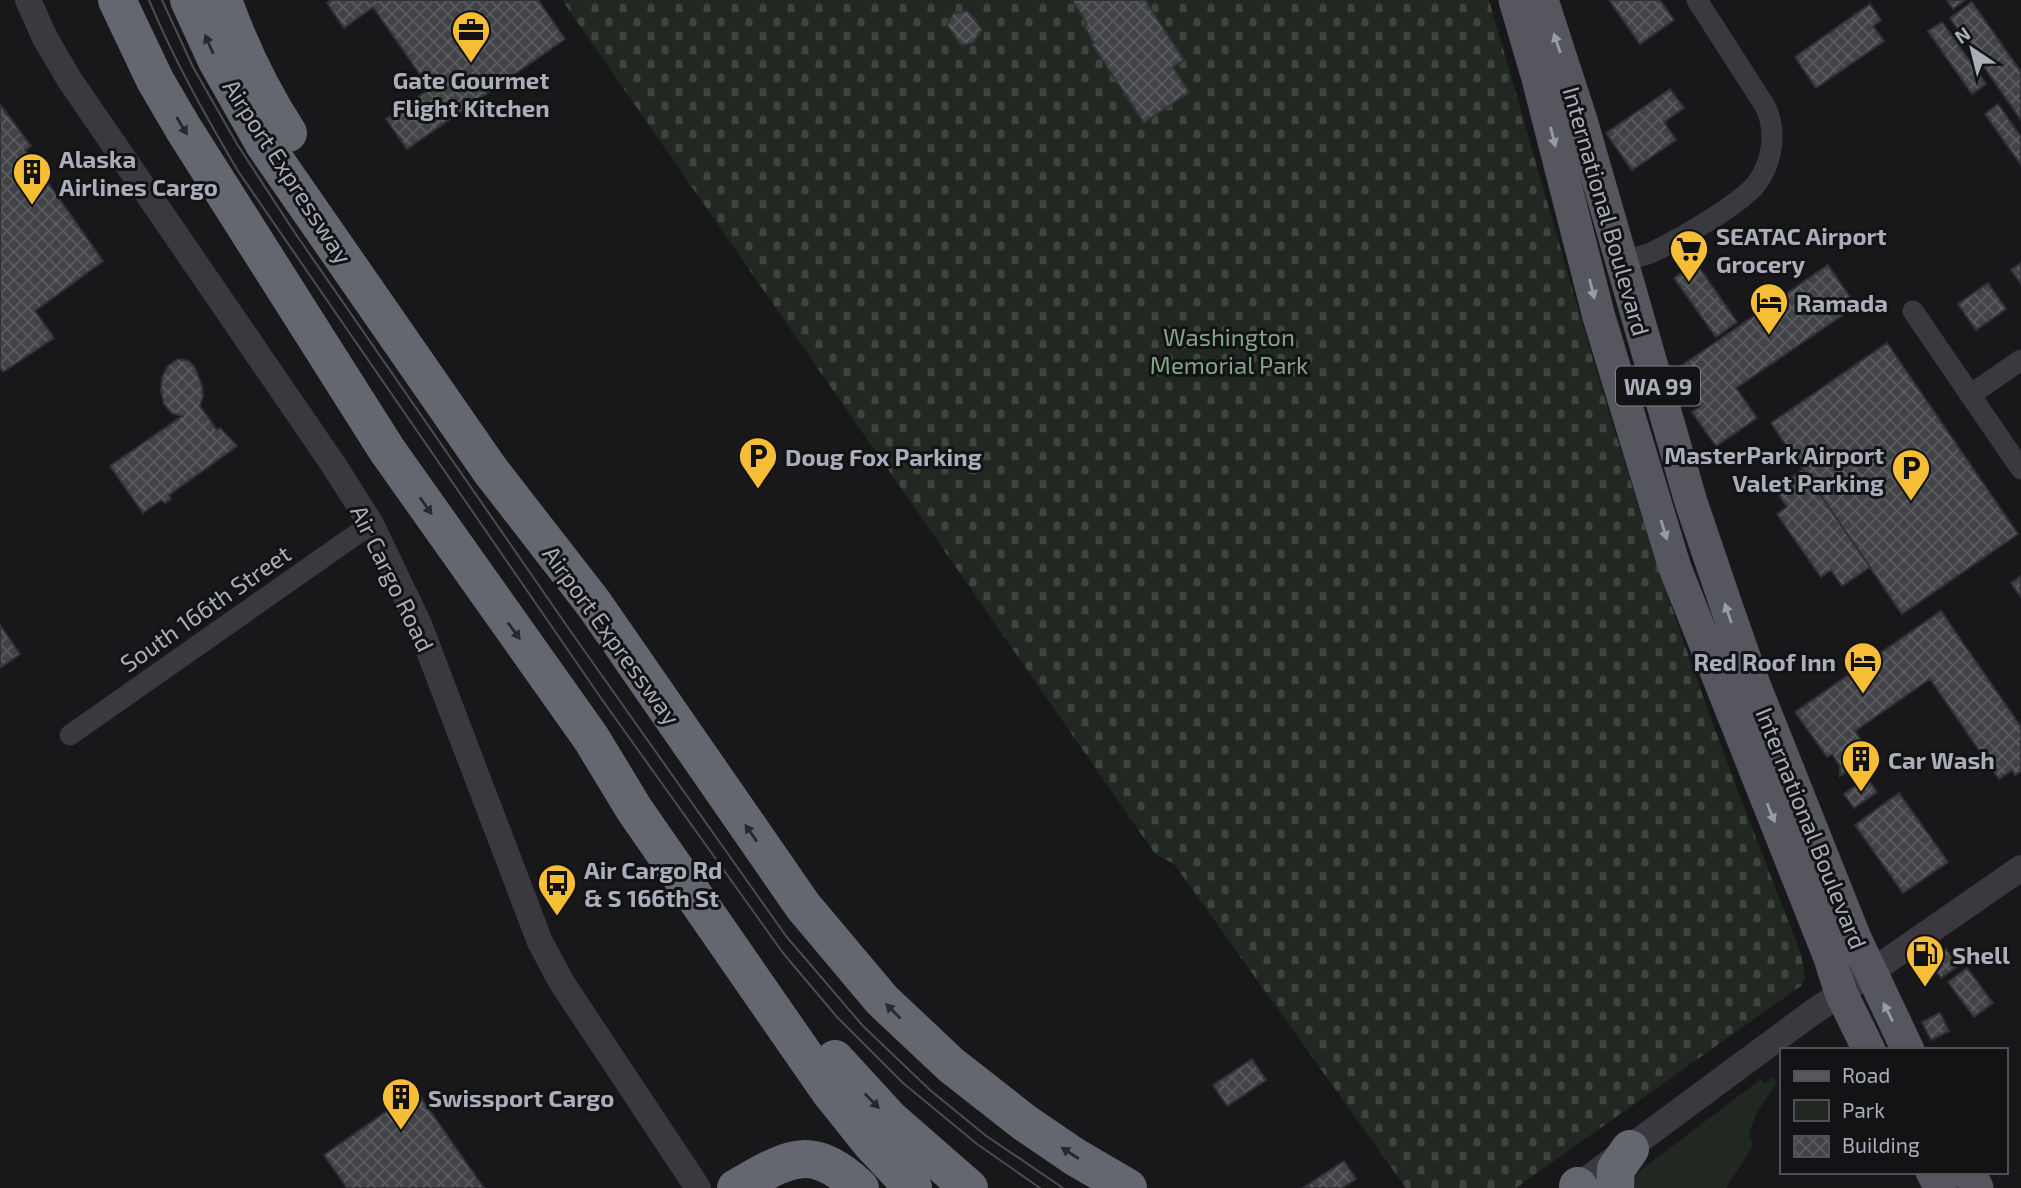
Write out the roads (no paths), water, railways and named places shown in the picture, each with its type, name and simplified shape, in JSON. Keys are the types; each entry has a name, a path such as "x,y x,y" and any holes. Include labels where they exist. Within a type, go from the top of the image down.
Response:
{"highway":[{"path":"90,0 108,42 158,136 223,239 387,450 591,738 634,808 830,1092 870,1142 913,1188"},
{"path":"117,0 155,80 183,128 387,450"},
{"name":"Airport Expressway","path":"189,0 217,61 264,145 491,470 593,604 803,906 882,1000 935,1051 1000,1104 1050,1140 1128,1188"},
{"path":"223,0 276,114 508,458 593,604"},
{"path":"591,738 647,798 799,1013 848,1075 890,1119 970,1188"},
{"path":"1615,1188 1616,1169 1630,1149"},
{"path":"736,1188 782,1162 802,1158 812,1158 829,1164 860,1188"},
{"path":"771,1188 787,1177 805,1173 825,1176 845,1188"}],"main road":[{"name":"International Boulevard","path":"1515,0 1599,317 1675,568 1830,958 1841,993 1868,1048"},
{"name":"International Boulevard","path":"1542,0 1581,120 1691,502 1726,605 1753,682 1856,941 1907,1048"},
{"path":"1569,199 1600,247 1613,258 1622,261"}],"street":[{"name":"Air Cargo Road","path":"28,0 45,38 69,79 333,464 371,524 418,622 540,942 562,983 698,1188"},
{"path":"1622,261 1651,253 1693,230 1748,192 1764,171 1769,158 1772,144 1771,121 1759,94 1697,0"},
{"path":"1913,311 2021,469"},
{"path":"1970,395 2021,360"},
{"name":"South 166th Street","path":"70,735 371,524"},
{"path":"1577,1187 1841,993 2021,867"}],"tram line":[{"path":"149,0 190,87 238,171 603,701 783,953 837,1017 903,1083 977,1144 1040,1188"},
{"path":"162,0 193,67 237,144 295,233 569,629 786,936 863,1026 930,1090 985,1135 1063,1188"}],"place":[{"name":"Gate Gourmet Flight Kitchen","path":"471,64"},
{"name":"Alaska Airlines Cargo","path":"32,206"},
{"name":"SEATAC Airport Grocery","path":"1689,283"},
{"name":"Ramada","path":"1769,336"},
{"name":"Doug Fox Parking","path":"758,490"},
{"name":"MasterPark Airport Valet Parking","path":"1911,502"},
{"name":"Red Roof Inn","path":"1863,695"},
{"name":"Car Wash","path":"1861,793"},
{"name":"Air Cargo Rd & S 166th St","path":"557,917"},
{"name":"Shell","path":"1925,988"},
{"name":"Swissport Cargo","path":"401,1131"}],"park label":[{"name":"Washington Memorial Park","path":"1229,350"}]}
